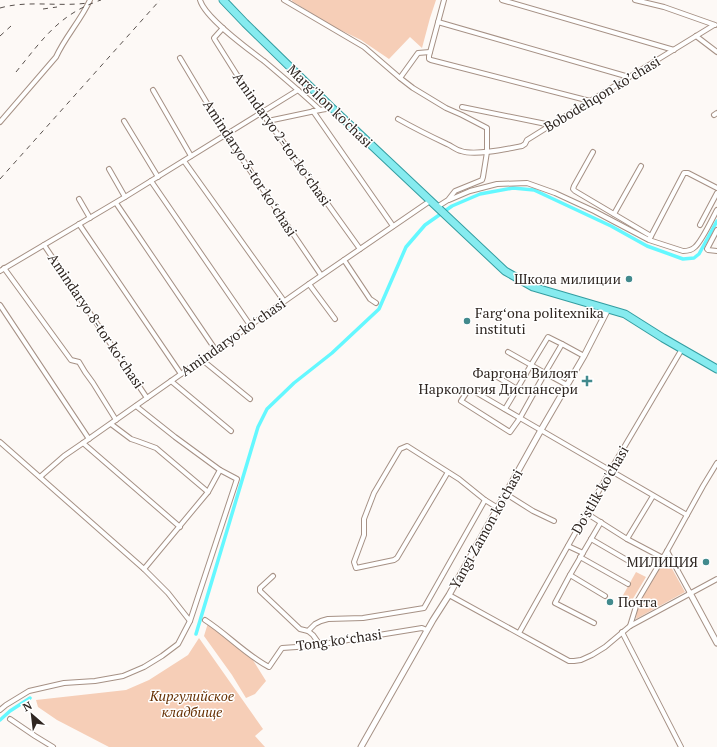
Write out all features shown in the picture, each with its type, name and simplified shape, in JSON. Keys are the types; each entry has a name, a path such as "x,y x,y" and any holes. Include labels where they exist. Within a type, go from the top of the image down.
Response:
{"main road":[{"name":"Marg'ilon ko'chasi","path":"223,0 332,108 505,271 534,287 608,309"},
{"path":"608,309 625,314 682,349 717,368"}],"street":[{"path":"0,122 56,57 90,0"},
{"path":"200,0 205,10 223,28 320,110"},
{"path":"284,0 364,47 413,88 446,108 462,114 487,128 487,152 482,180 455,191 448,200 438,208"},
{"path":"444,0 429,56 431,60 590,100"},
{"path":"502,0 674,50"},
{"name":"Bobodehqon koʼchasi","path":"635,0 664,7 716,25"},
{"path":"438,22 629,77"},
{"name":"Bobodehqon koʼchasi","path":"398,119 418,131 461,151 472,153 487,152 522,146 527,140 590,100 716,25"},
{"name":"Amindaryo 2-tor koʻchasi","path":"223,28 215,36 215,40 261,113 360,249"},
{"path":"696,36 717,52"},
{"path":"400,78 418,54 430,52"},
{"name":"Amindaryo 3-tor koʻchasi","path":"180,58 226,135 321,275"},
{"path":"153,90 191,156"},
{"path":"116,420 79,362 71,360 2,269 116,203 298,90"},
{"path":"462,107 551,125"},
{"path":"268,121 332,108"},
{"path":"313,111 393,226"},
{"path":"124,121 158,176"},
{"path":"593,152 573,189 650,238"},
{"path":"184,161 284,301"},
{"path":"614,214 640,166"},
{"path":"109,169 125,197"},
{"path":"650,238 684,173 688,173 717,188"},
{"path":"151,181 250,325"},
{"path":"448,200 470,191 497,184 527,183 555,193 650,238 683,251 695,248 717,210"},
{"path":"700,225 717,193"},
{"path":"79,199 90,218"},
{"name":"Amindaryo koʻchasi","path":"40,477 64,456 148,398 215,349 430,201"},
{"path":"116,203 215,349"},
{"path":"79,224 181,374"},
{"path":"717,230 707,249 717,251"},
{"name":"Amindaryo 8-tor koʻchasi","path":"44,245 148,398"},
{"path":"344,260 370,298 376,303"},
{"path":"309,284 335,319"},
{"path":"0,305 90,439"},
{"name":"Yangi Zamon ko'chasi","path":"361,747 584,356 608,309"},
{"path":"505,409 548,337 584,356"},
{"path":"562,344 520,418 510,432 461,401 469,389 472,390 520,418 541,430 687,516"},
{"name":"Do'stlik ko'chasi","path":"519,633 610,471 682,349"},
{"path":"508,352 567,385"},
{"path":"201,360 250,399"},
{"path":"491,374 517,389"},
{"path":"171,381 231,431"},
{"path":"0,710 29,691 64,684 123,676 144,667 178,644 190,622 237,479 220,470 136,406"},
{"path":"111,424 131,439 138,440 156,448 208,492"},
{"path":"0,442 144,569 168,593 190,622"},
{"path":"83,443 180,527"},
{"path":"448,472 397,558 394,560 356,568 354,562 364,535 364,519 374,493 400,449 407,446 448,472 459,479 485,500 498,508"},
{"path":"630,626 638,600 717,463"},
{"path":"144,569 208,492 220,470"},
{"path":"506,494 533,511 554,521"},
{"path":"627,539 653,496"},
{"path":"308,631 315,624 321,621 363,618 424,608 485,500"},
{"path":"586,514 627,539 663,558"},
{"path":"594,623 555,603 600,522"},
{"path":"591,539 627,560"},
{"path":"568,546 628,584"},
{"path":"667,551 717,643"},
{"path":"570,575 605,596"},
{"path":"273,576 260,588 260,591 300,629 308,631 313,635 320,645"},
{"path":"449,595 569,661 574,661 581,660 592,655 605,647 630,626 717,579"},
{"name":"Tong koʻchasi","path":"205,620 261,663 269,667 282,648 320,645 422,628 427,630"},
{"path":"622,632 682,747"},
{"path":"10,718 53,747"}],"green space":[{"path":"292,0 436,0 422,48 410,37 389,59 361,40 334,27"},
{"path":"661,562 670,565 685,592 636,619 638,601"},
{"path":"636,572 646,577 631,602 622,597"},
{"path":"208,623 251,657 266,681 255,694 246,698 232,675 204,636"},
{"name":"Киргулийское кладбище","path":"199,638 263,729 255,736 265,747 109,747 57,720 38,707 36,700 126,690 149,680 188,655"}],"waterway":[{"path":"196,634 258,427 267,409 294,383 332,353 379,309 406,247 425,225 452,206 480,194 513,188 534,190 611,226 647,246 683,259 694,258 699,254 717,221"},
{"path":"0,720 10,711 30,698"}],"railway":[{"path":"16,72 44,38 63,20 86,6 101,0"},
{"path":"0,179 160,0"},
{"path":"0,8 21,4 88,3"},
{"path":"43,9 57,7"},
{"path":"0,36 11,26"}],"place":[{"name":"Школа милиции","path":"629,279"},
{"name":"Fargʻona politexnika instituti","path":"467,321"},
{"name":"Фаргона Вилоят Наркология Диспансери","path":"587,381"},
{"name":"МИЛИЦИЯ","path":"706,562"},
{"name":"Почта","path":"610,602"}]}
